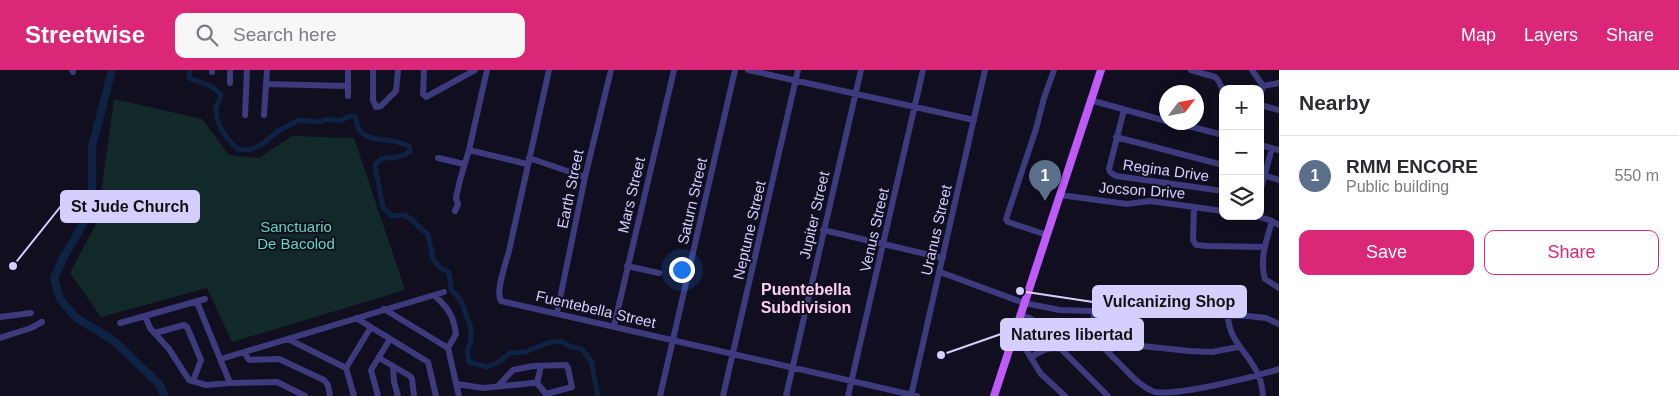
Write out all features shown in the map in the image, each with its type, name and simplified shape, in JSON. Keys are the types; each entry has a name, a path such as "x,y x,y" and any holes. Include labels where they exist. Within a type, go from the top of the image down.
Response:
{"main road":[{"path":"994,396 1101,70"}],"street":[{"path":"230,70 230,83"},
{"path":"245,115 247,70"},
{"path":"264,115 267,70"},
{"path":"348,70 348,96"},
{"path":"373,70 374,102 376,107 378,107 396,91 398,70"},
{"path":"424,70 423,94 426,97 475,70"},
{"path":"455,212 464,164 469,150 487,70"},
{"name":"Fuentebella Street","path":"549,70 509,251 501,277 498,298 502,302 614,326 913,396"},
{"name":"Earth Street","path":"557,313 585,177 611,70"},
{"name":"Mars Street","path":"614,326 674,70"},
{"name":"Saturn Street","path":"660,396 735,70"},
{"path":"748,70 974,120"},
{"name":"Neptune Street","path":"723,396 798,70"},
{"name":"Jupiter Street","path":"786,396 860,70"},
{"name":"Venus Street","path":"848,396 916,108 923,70"},
{"name":"Uranus Street","path":"913,396 985,70"},
{"path":"1047,234 1008,222 1006,219 1054,70"},
{"path":"1191,70 1215,78 1220,85"},
{"path":"1252,70 1262,85"},
{"path":"1264,86 1279,83"},
{"path":"266,84 347,86"},
{"path":"1090,100 1159,119"},
{"path":"1264,107 1279,110"},
{"path":"1124,110 1116,137 1219,163"},
{"path":"1204,130 1219,134"},
{"name":"Regina Drive","path":"1116,137 1109,169 1116,176 1219,190"},
{"path":"1264,146 1279,150"},
{"path":"1264,172 1272,148"},
{"path":"469,150 528,161 585,177"},
{"path":"438,158 464,164"},
{"path":"1264,175 1279,180"},
{"name":"Jocson Drive","path":"1060,195 1127,204 1150,201 1219,210"},
{"path":"1194,207 1193,240 1196,245 1264,247"},
{"path":"1264,218 1272,220 1279,225"},
{"path":"1272,220 1264,247 1263,274 1264,279 1279,288"},
{"path":"823,230 944,258"},
{"path":"628,266 660,273"},
{"path":"940,272 1024,303 1060,310 1228,315 1266,318 1279,324"},
{"path":"221,359 444,292"},
{"path":"434,295 446,307 454,321 456,334 448,348 459,396"},
{"path":"120,323 205,299"},
{"path":"197,302 230,383"},
{"path":"384,309 448,348"},
{"path":"1094,312 1093,326 1095,336 1108,352 1146,388 1163,394 1259,376 1279,369"},
{"path":"0,317 31,313"},
{"path":"1020,315 1030,318 1052,336"},
{"path":"1228,315 1228,323 1238,347 1246,355 1259,376 1263,396"},
{"path":"145,316 150,328 169,349 187,378 206,386 230,383 277,382 305,396"},
{"path":"356,318 428,362 436,396"},
{"path":"0,338 31,328 42,322"},
{"path":"155,333 184,325 187,327 200,360 193,381"},
{"path":"354,396 346,368 370,328"},
{"path":"1015,332 1041,374 1065,396"},
{"path":"288,339 346,368"},
{"path":"378,396 371,370 390,339"},
{"path":"1108,352 1118,344 1212,352 1238,347"},
{"path":"1030,357 1054,347 1061,349 1108,396"},
{"path":"244,352 249,360 279,359 324,380 328,385 330,396"},
{"path":"378,358 411,377 414,396"},
{"path":"498,386 512,370 533,366 566,365 572,386 571,388 546,395 537,383"},
{"path":"393,366 393,380 398,396"},
{"path":"537,383 541,366"},
{"path":"457,384 483,388 537,383"},
{"path":"483,388 484,396"}],"green space":[{"name":"Sanctuario De Bacolod","path":"114,99 202,119 229,155 259,158 292,136 354,138 405,290 232,342 207,288 101,317 70,273 97,222"}],"waterway":[{"path":"112,70 92,147 92,193 86,219 63,258 54,278 60,299 75,317 114,341 159,384 165,396"},
{"path":"190,70 189,78 210,86 221,95 216,108 216,115 220,127 227,138 239,150 252,149 261,145 278,131 299,120 319,122 328,119 339,121 351,116 355,116 359,129 364,134 376,139 394,141 409,146 410,151 404,155 381,159 375,165 383,208 392,216 404,215 411,219 428,235 433,259 440,268 449,272 451,289 461,301 471,328 471,341 467,351 469,362 487,367 497,363 510,353 525,352 548,343 561,341 571,347 582,349 591,361 598,396"}],"place":[{"name":"RMM ENCORE","path":"1045,201"},
{"name":"St Jude Church","path":"13,266"},
{"name":"Vulcanizing Shop","path":"1020,291"},
{"name":"Natures libertad","path":"941,355"}],"district":[{"name":"Puentebella Subdivision","path":"806,298"}]}
